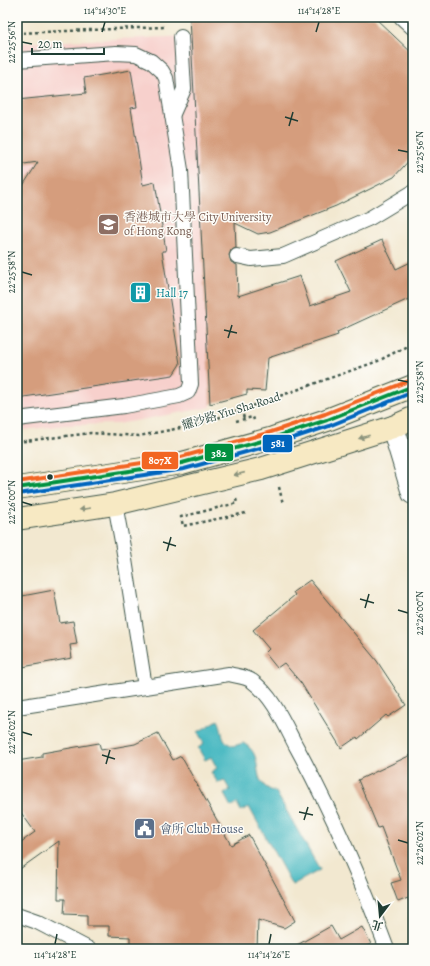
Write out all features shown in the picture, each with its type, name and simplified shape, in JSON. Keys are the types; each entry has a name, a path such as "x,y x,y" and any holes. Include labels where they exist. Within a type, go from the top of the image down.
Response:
{"street":[{"path":"17,488 182,463 273,438 327,420 413,386"},
{"path":"17,519 114,504 261,469 393,428 413,418"},
{"path":"393,428 413,493"}],"lane":[{"path":"401,17 413,28"},
{"path":"172,116 184,89 181,37"},
{"path":"17,60 116,53 136,54 144,57 157,66 166,78 181,170 191,384 189,391 179,396 124,406 17,419"},
{"path":"237,256 252,259 283,256 370,218 413,192"},
{"path":"114,504 123,547 145,687"},
{"path":"17,707 229,674 252,680 266,695 283,721 322,794 362,883 387,949"},
{"path":"17,915 37,922 89,949"}],"path":[{"path":"17,33 166,27"},
{"name":"耀沙路 Yiu Sha Road","path":"17,442 91,433 139,436 201,424 378,361 413,343"},
{"path":"278,482 283,504"},
{"path":"232,505 181,517 183,526 246,512"}],"shaded area":[{"name":"香港城市大學 City University of Hong Kong","path":"191,36 211,407 118,424 65,425 17,431 17,43"}],"water":[{"path":"218,720 226,742 234,746 243,743 250,748 257,762 259,776 262,782 267,788 276,792 320,870 292,885 249,807 241,811 237,803 231,807 224,794 230,790 224,780 218,783 211,772 217,768 211,757 205,760 198,748 204,744 198,732"}],"building":[{"path":"190,17 374,17 413,54 413,156 394,177 336,206 270,232 258,234 235,223 236,248 231,250 229,255 231,262 237,265 238,296 300,276 310,306 351,292 336,261 382,240 396,269 413,261 413,297 337,332 338,335 268,358 265,391 247,390 247,394 210,404"},
{"path":"131,70 137,107 131,108 143,185 155,182 166,251 162,251 180,364 173,375 17,398 17,195 38,162 17,165 17,100 86,93 84,78"},
{"path":"310,580 377,661 406,705 388,717 386,715 358,739 357,737 341,748 301,683 284,663 277,668 265,653 269,649 253,630 295,595 293,592"},
{"path":"54,590 60,623 73,621 77,644 70,645 72,658 17,668 17,597"},
{"path":"158,733 173,760 181,756 231,845 249,835 295,921 284,928 258,920 257,949 130,948 130,937 109,936 109,926 87,926 87,915 64,914 65,899 58,899 59,841 17,871 17,845 35,832 17,807 17,761 42,757 42,753 99,743 101,750 135,744"},
{"path":"413,754 413,905 411,906 408,898 398,902 391,883 401,880 381,827 378,828 358,780"},
{"path":"331,926 339,940 362,927 371,944 360,949 290,949"}],"transit line":[{"name":"807X","path":"17,482 181,457 271,432 325,414 411,380"},
{"name":"382","path":"17,488 182,463 273,438 327,420 413,386"},
{"name":"581","path":"18,494 184,469 275,444 329,426 413,392"}],"place":[{"name":"香港城市大學 City University of Hong Kong","path":"109,224"},
{"name":"Hall 17","path":"141,293"},
{"name":"會所 Club House","path":"145,829"}]}
